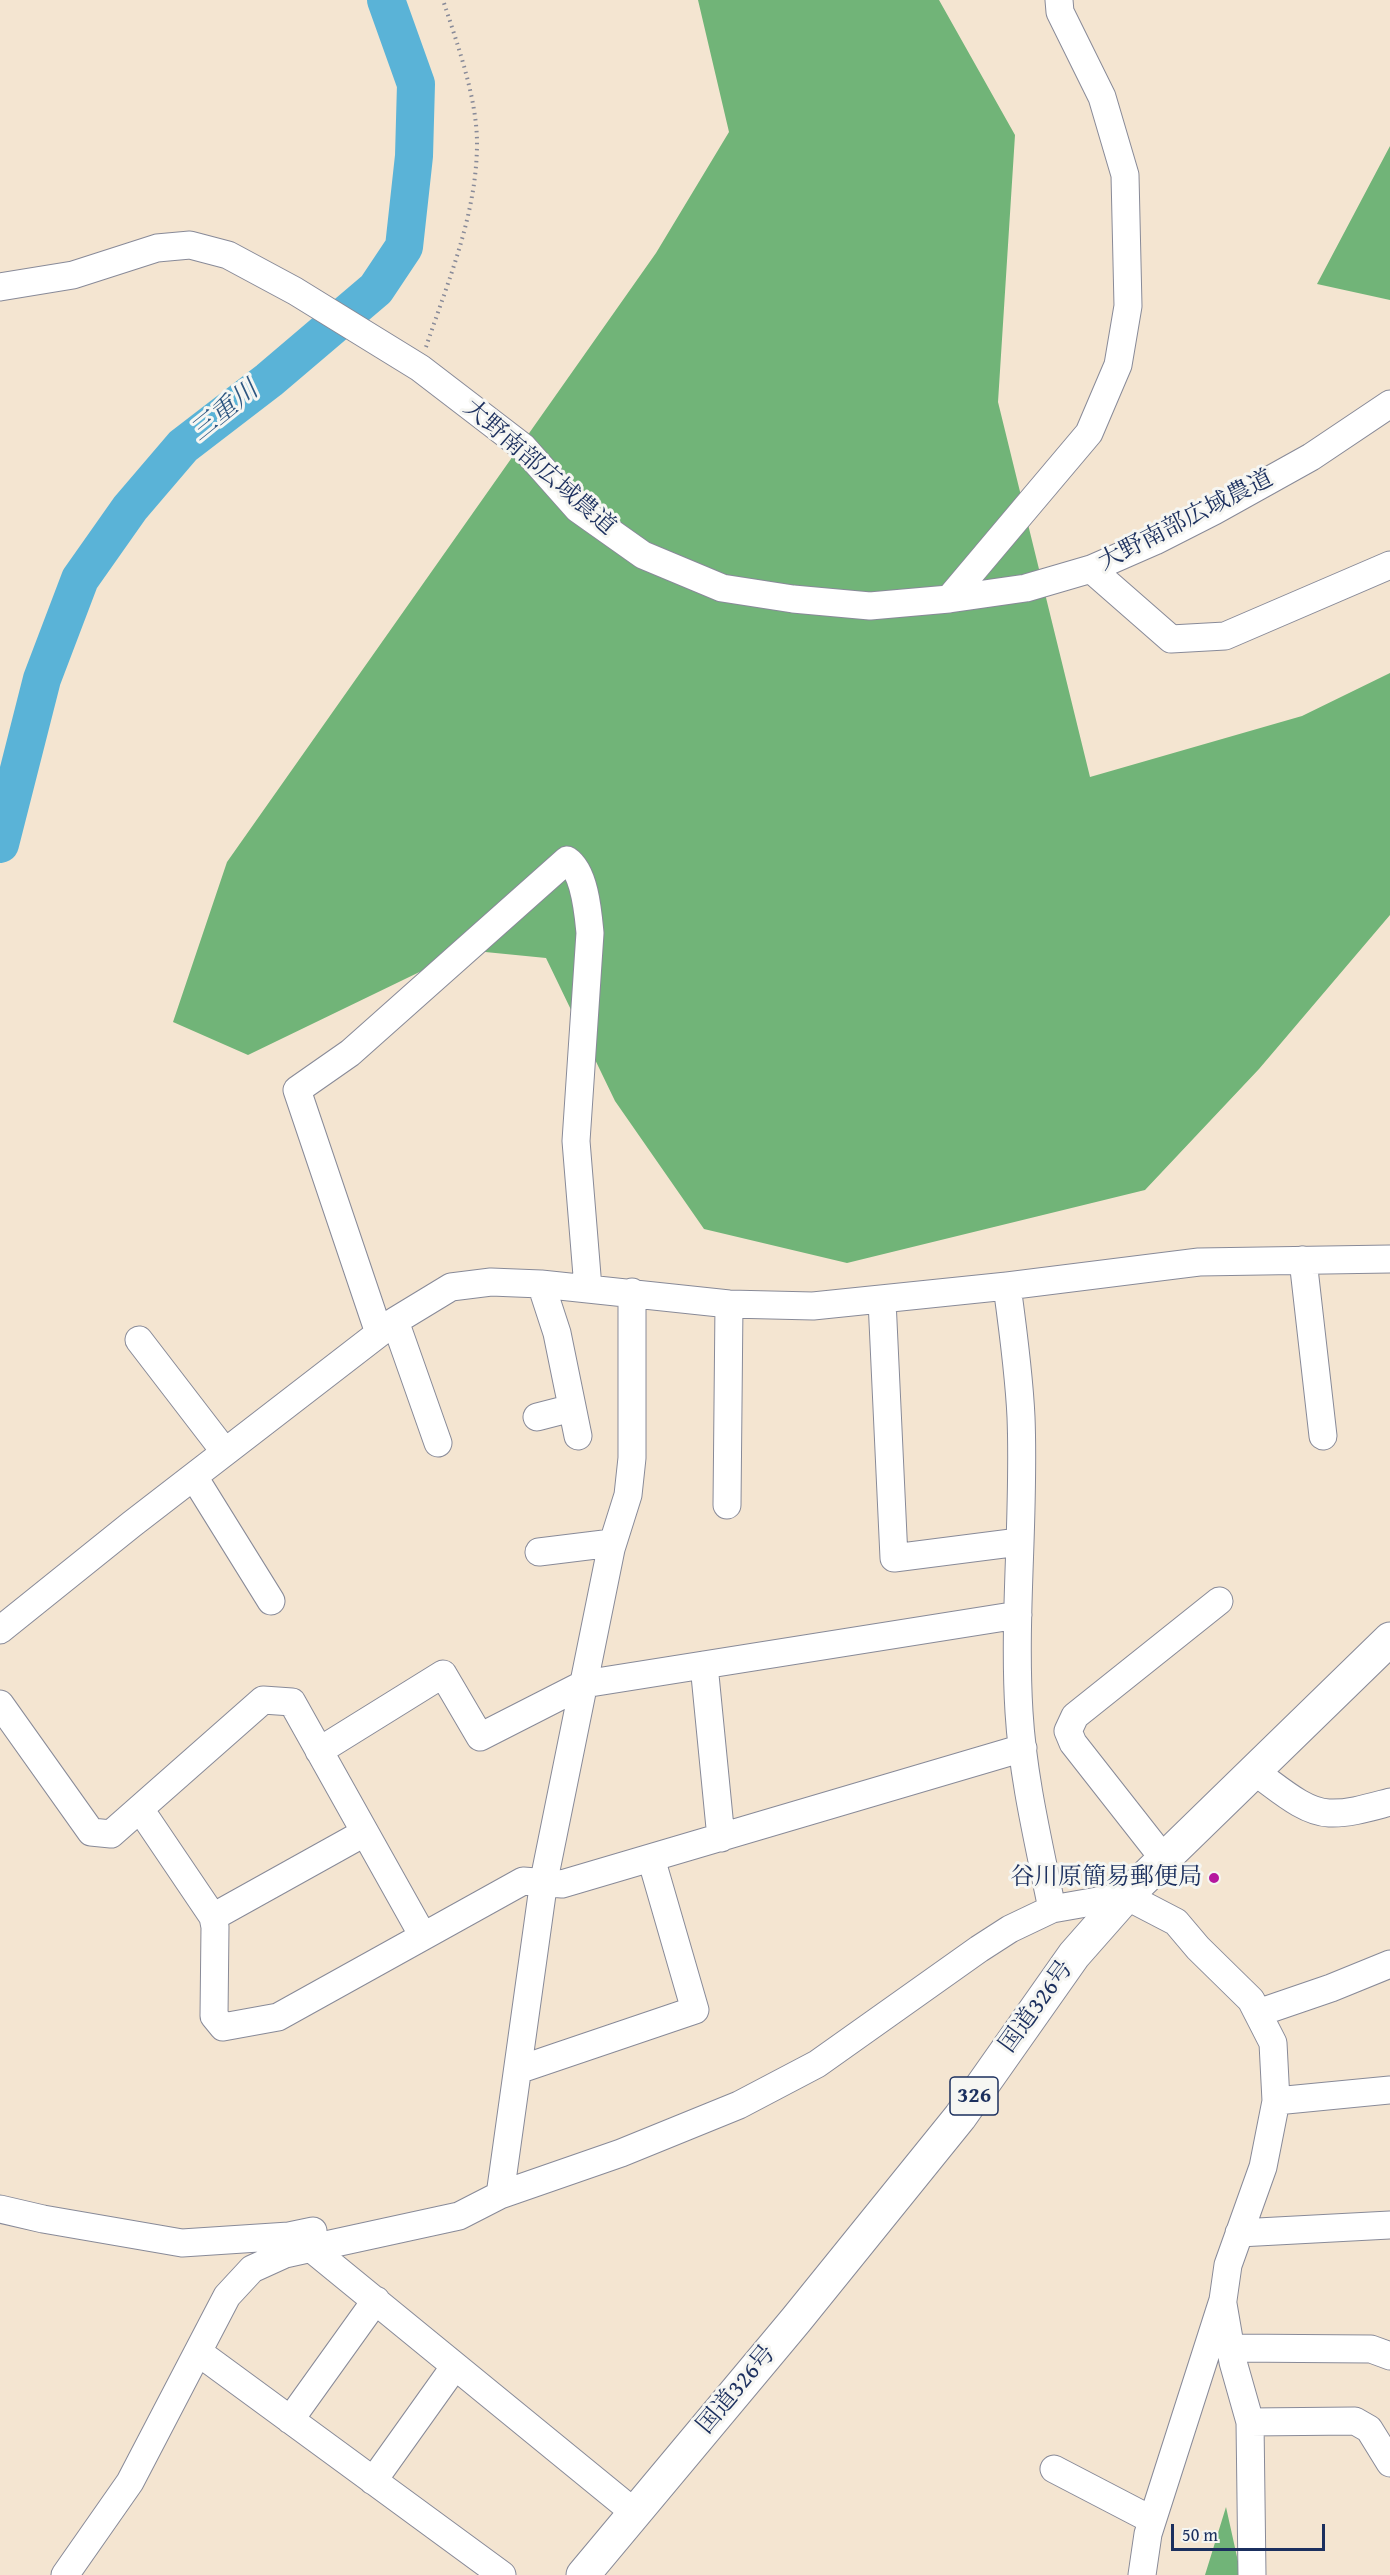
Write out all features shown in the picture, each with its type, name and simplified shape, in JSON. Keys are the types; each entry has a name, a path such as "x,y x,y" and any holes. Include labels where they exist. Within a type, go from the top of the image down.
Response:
{"highway":[{"name":"国道326号","path":"583,2575 960,2117 1074,1955 1126,1896 1390,1639"}],"street":[{"path":"949,599 1089,433 1118,365 1128,306 1125,175 1102,97 1060,12 1059,0"},
{"name":"大野南部広域農道","path":"0,287 73,275 157,248 190,245 228,255 295,291 409,361 523,447 578,509 643,555 722,588 793,599 870,606 949,599 1026,588 1091,569 1155,541 1214,511 1311,457 1390,404"},
{"path":"1091,569 1171,639 1225,636 1390,565"},
{"path":"438,1443 387,1327 297,1090 350,1053 567,861 575,865 586,900 590,933 576,1141 588,1288"},
{"path":"0,1630 387,1327 451,1287 491,1282 541,1284 632,1292 676,1300 813,1306 1007,1286 1199,1262 1390,1259"},
{"path":"1304,1260 1323,1436"},
{"path":"541,1284 557,1333 578,1436"},
{"path":"1007,1286 1016,1348 1021,1418 1019,1713 1026,1776 1052,1909"},
{"path":"500,2195 544,1880 612,1543 628,1495 632,1458 632,1292"},
{"path":"882,1300 894,1558 1019,1542"},
{"path":"727,1505 729,1304"},
{"path":"139,1340 225,1452"},
{"path":"537,1417 572,1408"},
{"path":"194,1477 271,1601"},
{"path":"539,1552 612,1543"},
{"path":"1164,1859 1073,1743 1068,1731 1075,1716 1220,1601"},
{"path":"319,1751 443,1674 480,1737 584,1684 1018,1615"},
{"path":"704,1665 721,1838"},
{"path":"0,1704 91,1832 111,1833 263,1700 292,1702 423,1936"},
{"path":"140,1809 213,1917 215,1927 214,2016 223,2027 278,2017 523,1881 544,1880 562,1884 1023,1748"},
{"path":"1255,1772 1305,1806 1328,1814 1390,1802"},
{"path":"213,1917 364,1833"},
{"path":"518,2070 694,2010 651,1858"},
{"path":"65,2575 130,2482 227,2296 252,2269 285,2254 459,2217 500,2195 621,2152 739,2105 817,2064 1010,1929 1052,1909 1126,1896 1176,1922 1198,1948 1251,2000 1273,2043 1276,2101 1263,2167 1228,2265 1223,2300 1148,2534 1143,2575"},
{"path":"1258,2013 1331,1988 1390,1964"},
{"path":"1276,2101 1390,2090"},
{"path":"0,2209 182,2243 289,2236 475,2195 500,2195"},
{"path":"1239,2234 1390,2225"},
{"path":"312,2249 635,2513"},
{"path":"290,2420 376,2300"},
{"path":"1223,2300 1231,2348 1250,2422 1252,2575"},
{"path":"1231,2348 1371,2349 1390,2356"},
{"path":"198,2352 502,2575"},
{"path":"373,2481 455,2366"},
{"path":"1250,2422 1355,2421 1369,2429 1390,2463"},
{"path":"1054,2469 1152,2520"}],"path":[{"path":"409,361 470,214 477,142 468,77 443,0"}],"green space":[{"path":"698,0 939,0 1015,135 998,402 1090,777 1302,716 1390,673 1390,915 1259,1069 1145,1190 847,1263 704,1229 615,1101 546,958 465,950 248,1055 173,1022 227,862 656,253 729,132"},
{"path":"1390,146 1390,300 1317,284"},
{"path":"1226,2507 1241,2575 1205,2575"}],"waterway":[{"name":"三重川","path":"0,844 42,679 80,579 130,508 183,446 269,380 376,289 404,247 414,156 416,84 386,0"}],"place":[{"name":"谷川原簡易郵便局","path":"1214,1878"}]}
